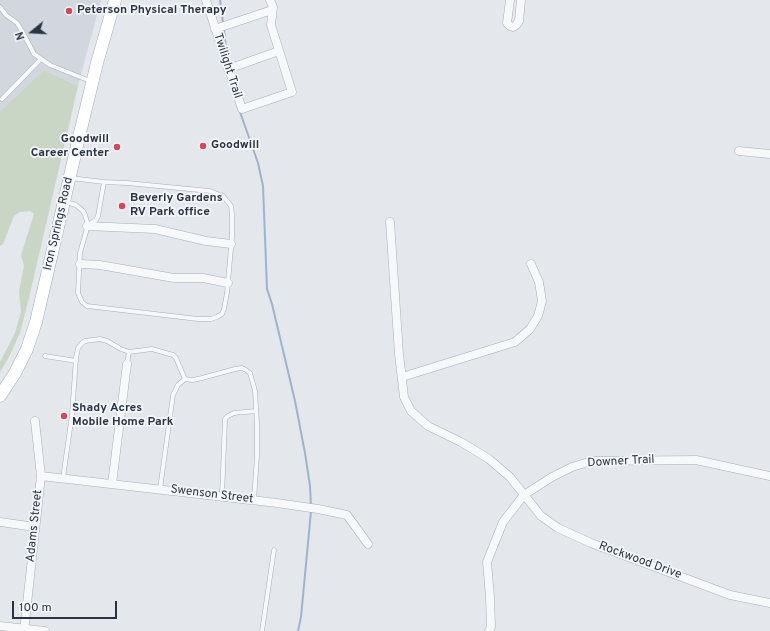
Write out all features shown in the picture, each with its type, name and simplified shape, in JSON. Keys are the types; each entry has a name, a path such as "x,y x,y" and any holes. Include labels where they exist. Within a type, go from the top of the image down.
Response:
{"main road":[{"name":"Iron Springs Road","path":"0,396 15,373 27,349 36,322 92,82 115,0"}],"street":[{"name":"Twilight Trail","path":"206,0 242,109 292,92 279,52"},
{"path":"228,69 279,52 271,25 272,10 270,0"},
{"path":"510,0 507,23 513,27 519,21 521,0"},
{"path":"215,29 272,10"},
{"path":"739,151 770,154"},
{"name":"Rockwood Drive","path":"390,222 399,354 404,397 411,410 428,426 489,458 510,478 541,516 558,528 591,543 730,595 770,603"},
{"path":"88,226 155,229 206,241 231,244"},
{"path":"80,264 100,265 174,278 203,278 228,282"},
{"path":"402,377 515,342 530,329 538,316 542,301 539,282 532,264"},
{"path":"112,484 127,364"},
{"name":"Adams Street","path":"25,630 41,476 35,421"},
{"name":"Downer Trail","path":"490,629 490,597 487,562 503,522 524,495 552,476 572,467 592,461 696,460 770,476"},
{"name":"Swenson Street","path":"41,476 254,500 318,509 347,515 368,544"},
{"path":"0,522 35,527"},
{"path":"0,626 25,630 45,631"}],"lane":[{"path":"0,7 6,15 17,23 33,53 50,65 92,82"},
{"path":"2,99 41,59"},
{"path":"64,202 76,205 86,215 88,226 80,253 78,293 82,302 87,306 198,319 211,319 222,314 224,310 228,282 232,214 231,206 224,196 210,191 70,178"},
{"path":"88,226 96,220 98,216 104,182"},
{"path":"62,478 72,415 76,361 78,348 82,343 91,340 107,341 129,352 152,349 169,353 176,358 185,379"},
{"path":"127,364 129,352"},
{"path":"45,356 76,361"},
{"path":"160,489 173,395 178,385 185,379 193,380 242,368 250,373 255,391 257,456 254,500"},
{"path":"222,496 225,420 228,416 234,413 256,411"},
{"path":"262,631 274,550"}],"shaded area":[{"path":"0,0 101,0 78,86 44,70 0,111"}],"green space":[{"path":"44,70 78,86 20,333 0,372 0,362 15,333 21,312 19,291 24,266 21,255 34,214 30,211 20,212 14,216 3,244 0,246 0,111"}],"waterway":[{"path":"220,0 223,23"},
{"path":"224,29 226,49"},
{"path":"240,112 258,163 263,186 267,289 272,304 295,401 310,486 311,507"},
{"path":"298,631 301,617 311,511"}],"place":[{"name":"Peterson Physical Therapy","path":"69,11"},
{"name":"Goodwill","path":"203,146"},
{"name":"Goodwill Career Center","path":"117,147"},
{"name":"Beverly Gardens RV Park office","path":"122,206"},
{"name":"Shady Acres Mobile Home Park","path":"64,416"}]}
